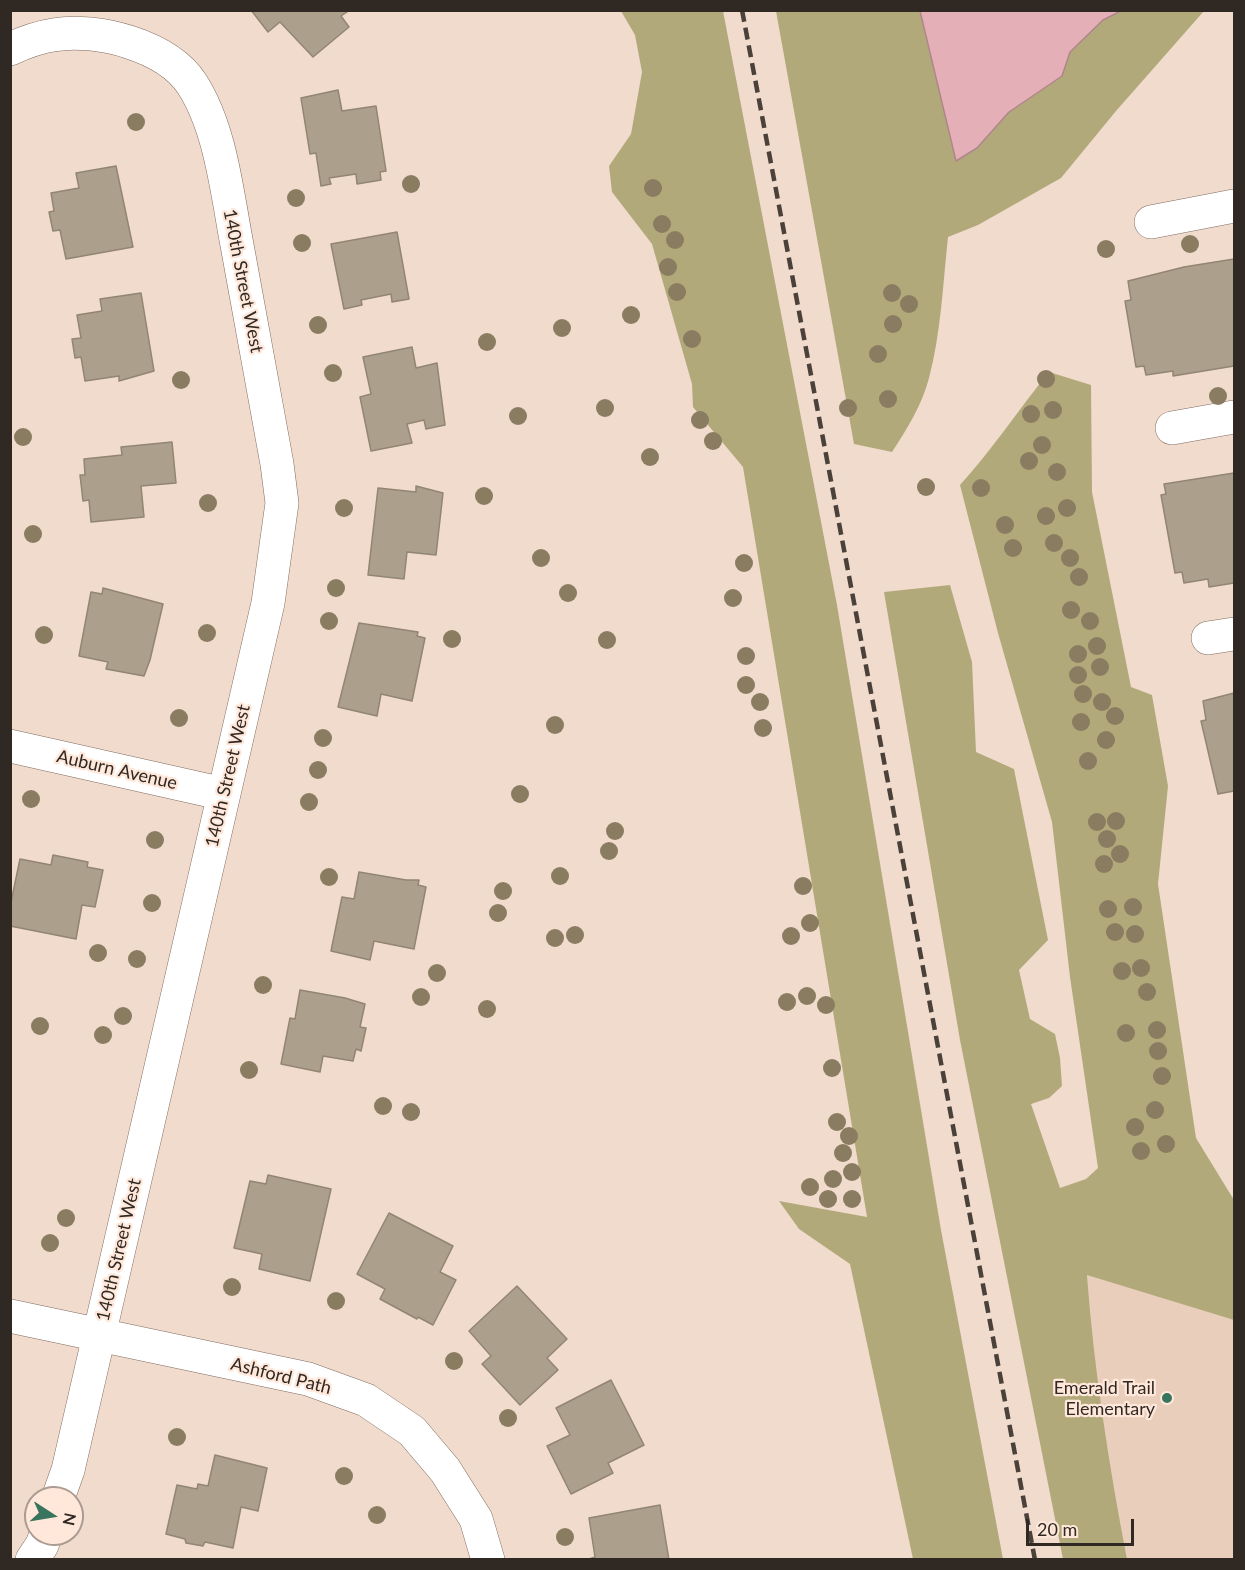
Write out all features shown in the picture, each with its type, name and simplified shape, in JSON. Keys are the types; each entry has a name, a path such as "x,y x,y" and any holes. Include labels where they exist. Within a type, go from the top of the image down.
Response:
{"street":[{"name":"140th Street West","path":"10,50 53,35 86,33 129,41 169,61 181,70 193,85 217,141 277,464 282,503 268,603 68,1470 62,1486"},
{"path":"1150,222 1234,206"},
{"path":"1172,428 1234,417"},
{"name":"Auburn Avenue","path":"10,746 224,794"},
{"name":"Ashford Path","path":"10,1316 308,1379 366,1400 412,1431 445,1470 476,1519 488,1560"},
{"path":"32,1560 41,1546"}],"shaded area":[{"path":"920,10 1121,11 1103,20 1070,52 1062,76 1009,112 977,148 956,161"},
{"path":"621,11 723,11 837,605 941,1230 1003,1559 913,1559 850,1264 799,1229 779,1201 867,1217 743,467 693,407 692,384 652,244 612,192 609,166 631,134 642,72 635,35"},
{"path":"776,11 1204,11 1116,111 1061,178 978,225 948,237 939,326 929,378 918,407 892,452 854,444"},
{"path":"1049,372 1091,385 1092,492 1131,687 1152,695 1168,786 1158,884 1196,1138 1234,1200 1234,1320 1087,1275 1103,1418 1127,1559 1063,1559 960,1040 884,592 950,585 972,662 976,752 1014,769 1048,940 1019,970 1030,1019 1055,1034 1062,1086 1049,1098 1031,1104 1060,1188 1086,1179 1098,1168 1070,977 1052,822 998,633 960,485"},
{"name":"Emerald Trail Elementary","path":"1087,1274 1234,1320 1234,1559 1127,1559 1105,1439 1093,1356"}],"building":[{"path":"251,10 345,10 347,12 341,16 349,27 313,57 280,22 268,32"},
{"path":"338,90 342,111 376,106 386,171 380,172 381,180 357,184 356,174 329,178 331,184 321,186 316,153 310,154 301,98"},
{"path":"116,166 133,247 66,259 60,230 53,231 49,212 54,211 51,193 79,188 76,173"},
{"path":"397,232 409,299 392,302 391,294 361,300 362,305 344,309 331,244"},
{"path":"1234,259 1234,366 1173,376 1173,371 1146,375 1144,366 1136,367 1125,301 1131,300 1128,281 1184,267"},
{"path":"141,293 154,371 119,381 119,376 85,381 81,357 75,358 72,339 81,338 77,315 102,311 100,299"},
{"path":"412,347 416,368 437,363 445,425 426,429 424,420 407,424 412,443 371,451 360,397 371,394 363,357"},
{"path":"172,442 176,483 141,486 144,517 91,522 89,500 83,501 80,475 85,475 84,459 122,455 121,447"},
{"path":"1234,473 1234,583 1209,587 1208,579 1184,583 1182,572 1175,573 1161,495 1166,494 1164,484"},
{"path":"416,486 443,493 436,555 407,552 404,579 368,575 378,488 416,492"},
{"path":"103,588 163,604 144,676 106,669 108,662 79,656 91,592 102,594"},
{"path":"359,623 418,632 417,636 425,638 412,701 381,694 377,716 338,707"},
{"path":"1234,693 1234,791 1218,794 1201,721 1206,720 1203,701"},
{"path":"53,855 88,862 87,867 103,870 95,907 82,905 76,939 10,926 10,907 20,859 51,865"},
{"path":"359,872 419,880 418,885 426,887 414,949 374,941 370,960 331,951 342,897 354,899"},
{"path":"300,990 365,1004 360,1027 366,1028 361,1051 356,1049 353,1061 323,1056 320,1072 281,1064 290,1018 295,1019"},
{"path":"268,1175 331,1189 310,1281 259,1269 262,1254 234,1248 250,1181 266,1184"},
{"path":"389,1213 453,1246 440,1272 456,1280 433,1325 380,1299 385,1289 357,1274"},
{"path":"517,1286 567,1339 547,1358 558,1370 520,1405 482,1364 491,1356 469,1331"},
{"path":"611,1380 644,1445 608,1463 613,1473 571,1494 547,1446 570,1435 556,1408"},
{"path":"215,1455 267,1468 258,1511 241,1507 233,1548 205,1542 203,1546 186,1543 185,1539 166,1534 177,1485 197,1489 198,1484 208,1486"},
{"path":"660,1505 669,1560 586,1560 595,1557 589,1518"}],"railway":[{"path":"742,10 1035,1560"}],"place":[{"name":"Emerald Trail Elementary","path":"1167,1398"}]}
